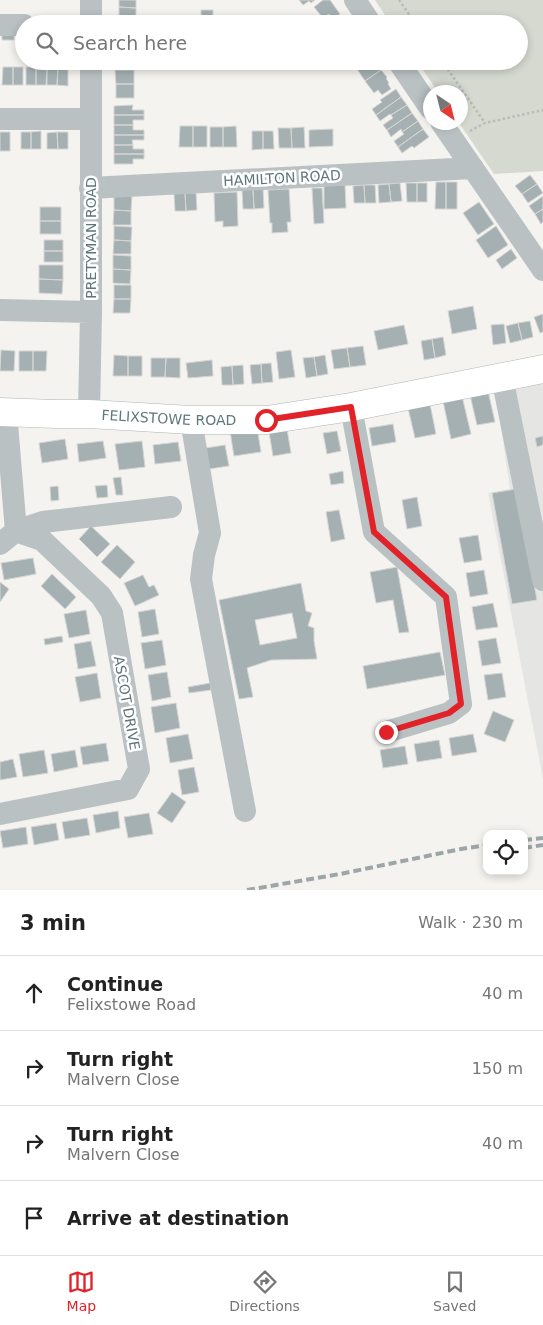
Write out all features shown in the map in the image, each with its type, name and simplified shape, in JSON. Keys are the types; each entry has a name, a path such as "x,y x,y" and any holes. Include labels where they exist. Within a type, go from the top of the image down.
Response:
{"main road":[{"name":"FELIXSTOWE ROAD","path":"3,412 89,414 191,420 266,420 351,407 543,370"}],"street":[{"path":"91,15 92,0"},
{"path":"355,0 366,15"},
{"path":"0,25 15,25"},
{"name":"PRETYMAN ROAD","path":"89,414 92,312 91,70"},
{"path":"404,70 423,98"},
{"path":"0,119 90,119"},
{"path":"446,130 543,270"},
{"name":"HAMILTON ROAD","path":"90,188 473,168"},
{"path":"0,310 92,312"},
{"path":"502,377 543,580"},
{"path":"351,407 374,532 446,597 461,704 449,713 386,732"},
{"path":"3,412 8,537 43,522 171,507"},
{"path":"191,420 210,533 204,554 201,579 245,811"},
{"name":"ASCOT DRIVE","path":"0,814 128,789 139,769 112,613 101,596 42,540 8,537"}],"path":[{"path":"399,0 410,15"},
{"path":"448,70 485,123"},
{"path":"454,141 485,123 543,110"}],"shaded area":[{"path":"375,0 543,0 543,171 494,174 464,130 468,130 468,85 433,85 423,70 528,70 528,15 385,15"},
{"path":"543,383 543,779 488,493 510,489 496,394"}],"building":[{"path":"119,0 136,0 136,8 119,7"},
{"path":"299,0 315,0 303,5"},
{"path":"323,0 330,0 340,14 321,15 314,7"},
{"path":"119,7 136,8 136,15 119,15"},
{"path":"201,10 213,10 213,15 201,15"},
{"path":"2,30 14,30 14,40 2,40"},
{"path":"3,67 13,67 13,85 2,85"},
{"path":"13,67 15,67 15,70 23,70 23,85 13,85"},
{"path":"26,70 36,70 36,85 26,85"},
{"path":"36,70 47,70 46,85 36,85"},
{"path":"47,70 58,70 57,85 47,85"},
{"path":"58,70 68,70 68,86 57,85"},
{"path":"115,70 134,70 134,84 116,84"},
{"path":"358,70 381,70 365,81"},
{"path":"381,70 387,77 391,89 382,95 378,90 374,93 365,81"},
{"path":"116,84 134,84 134,98 116,98"},
{"path":"396,89 401,97 376,115 372,109 382,102 380,100"},
{"path":"401,97 407,105 380,121 376,115"},
{"path":"133,105 132,110 144,110 144,115 114,115 114,106"},
{"path":"407,105 412,113 387,130 383,125 393,118 391,115"},
{"path":"412,113 418,121 402,132 401,129 391,137 387,130"},
{"path":"114,115 144,115 144,120 133,120 133,125 114,125"},
{"path":"418,121 423,129 398,147 394,141 404,134 402,132"},
{"path":"114,125 133,125 133,130 144,130 144,135 114,135"},
{"path":"180,126 193,126 193,147 179,147"},
{"path":"193,126 207,126 207,147 193,147"},
{"path":"236,126 237,147 223,147 223,127"},
{"path":"210,127 223,127 223,147 210,147"},
{"path":"304,127 305,148 292,148 291,128"},
{"path":"278,128 291,128 292,148 279,148"},
{"path":"333,129 333,146 309,147 309,130"},
{"path":"423,129 429,137 414,148 412,146 402,153 398,147"},
{"path":"41,131 41,149 31,149 31,132"},
{"path":"252,131 263,131 263,149 252,150"},
{"path":"263,131 273,131 274,149 263,149"},
{"path":"0,132 10,132 10,151 0,151"},
{"path":"21,132 31,132 31,149 21,149"},
{"path":"57,132 68,132 68,149 58,149"},
{"path":"57,132 58,149 47,149 47,133"},
{"path":"114,135 144,135 144,140 132,140 133,145 114,145"},
{"path":"114,145 133,145 133,149 144,149 144,154 114,154"},
{"path":"114,154 144,154 144,159 133,159 133,164 114,164"},
{"path":"530,175 537,184 522,194 515,186"},
{"path":"436,182 446,182 446,209 435,209"},
{"path":"446,182 457,182 457,209 446,209"},
{"path":"400,183 402,201 391,202 389,184"},
{"path":"406,183 417,183 417,202 407,202"},
{"path":"417,183 427,183 427,202 417,202"},
{"path":"389,184 391,202 379,203 378,185"},
{"path":"537,184 543,193 528,203 522,194"},
{"path":"324,185 345,185 346,208 324,209"},
{"path":"364,185 375,185 376,203 365,203"},
{"path":"364,185 365,203 354,203 353,186"},
{"path":"312,188 322,188 324,223 314,224"},
{"path":"253,189 263,189 264,208 254,209"},
{"path":"253,189 254,209 243,209 242,190"},
{"path":"289,189 291,222 287,222 288,232 272,233 268,190"},
{"path":"237,192 238,226 223,227 223,221 215,222 214,193"},
{"path":"174,193 185,193 186,211 175,211"},
{"path":"185,193 196,193 197,210 186,211"},
{"path":"114,196 132,196 131,211 114,210"},
{"path":"543,196 543,209 535,214 529,206"},
{"path":"479,202 494,224 478,235 463,213"},
{"path":"40,207 61,207 61,221 40,221"},
{"path":"543,209 543,222 541,224 535,214"},
{"path":"114,210 131,211 131,225 113,225"},
{"path":"40,221 61,221 61,234 40,234"},
{"path":"114,226 132,227 131,241 114,240"},
{"path":"496,226 508,245 488,258 476,240"},
{"path":"44,240 63,240 63,251 44,251"},
{"path":"114,240 131,241 131,254 113,254"},
{"path":"511,249 517,258 502,269 496,260"},
{"path":"44,251 63,251 63,262 44,262"},
{"path":"113,255 131,256 131,270 113,269"},
{"path":"39,265 63,265 63,280 39,279"},
{"path":"113,269 131,270 130,284 113,283"},
{"path":"39,279 63,280 62,294 39,293"},
{"path":"114,285 131,285 131,299 114,299"},
{"path":"114,299 131,299 130,313 113,313"},
{"path":"473,306 477,329 452,334 448,311"},
{"path":"543,314 543,332 540,333 534,317"},
{"path":"530,321 533,337 522,340 518,323"},
{"path":"518,323 522,340 510,343 506,326"},
{"path":"504,324 506,343 493,345 491,325"},
{"path":"404,325 408,344 378,350 374,331"},
{"path":"443,337 446,355 435,358 432,339"},
{"path":"432,339 435,358 424,360 421,341"},
{"path":"363,346 366,365 350,367 347,348"},
{"path":"347,348 350,367 334,369 331,350"},
{"path":"1,350 15,351 14,371 0,371"},
{"path":"291,350 295,377 279,379 276,352"},
{"path":"19,351 33,351 33,371 19,371"},
{"path":"33,351 47,351 46,371 33,371"},
{"path":"114,355 128,356 128,376 113,376"},
{"path":"325,355 328,374 317,376 314,357"},
{"path":"128,356 142,356 142,376 128,376"},
{"path":"314,357 317,376 306,378 303,358"},
{"path":"151,358 166,358 165,377 151,377"},
{"path":"166,358 180,358 180,378 165,377"},
{"path":"212,360 213,376 188,378 186,363"},
{"path":"271,363 273,382 262,383 261,364"},
{"path":"261,364 262,383 252,384 250,365"},
{"path":"243,365 244,384 233,385 232,366"},
{"path":"232,366 233,385 222,385 221,367"},
{"path":"488,391 495,422 477,425 470,395"},
{"path":"462,396 471,434 451,439 443,401"},
{"path":"430,404 436,434 415,438 408,408"},
{"path":"286,423 291,453 273,456 268,426"},
{"path":"393,424 396,442 372,446 369,428"},
{"path":"257,427 261,452 234,456 230,431"},
{"path":"337,431 341,451 327,454 323,433"},
{"path":"543,436 543,445 537,447 535,438"},
{"path":"65,439 68,459 42,463 39,443"},
{"path":"103,441 106,458 79,462 77,444"},
{"path":"142,441 145,467 119,470 115,444"},
{"path":"178,442 181,461 155,464 153,445"},
{"path":"225,445 229,466 209,469 206,448"},
{"path":"343,471 344,483 331,485 329,474"},
{"path":"121,477 123,495 116,495 113,478"},
{"path":"107,485 108,497 97,498 95,486"},
{"path":"58,486 59,500 51,501 50,487"},
{"path":"516,489 537,600 512,604 492,493"},
{"path":"417,497 422,526 407,529 402,500"},
{"path":"339,510 345,539 331,542 326,512"},
{"path":"91,526 110,544 97,557 79,539"},
{"path":"478,535 482,560 464,563 459,538"},
{"path":"117,545 135,562 120,579 101,562"},
{"path":"33,558 36,574 4,580 1,563"},
{"path":"397,567 409,632 399,633 393,600 376,603 370,572"},
{"path":"484,570 488,594 470,597 466,573"},
{"path":"52,574 76,597 65,609 41,586"},
{"path":"143,575 149,587 154,585 159,595 135,606 124,583"},
{"path":"0,582 9,589 0,602"},
{"path":"301,583 306,611 312,613 308,626 314,628 317,659 271,660 247,668 253,697 239,699 219,600","holes":["292,613 297,638 260,645 255,620"]},
{"path":"493,603 498,627 476,630 472,607"},
{"path":"155,609 159,634 142,637 138,612"},
{"path":"86,610 90,634 69,638 64,614"},
{"path":"62,636 63,642 45,645 44,639"},
{"path":"496,638 501,663 482,666 478,641"},
{"path":"162,640 166,665 145,669 141,643"},
{"path":"91,641 96,666 78,669 74,644"},
{"path":"440,652 445,675 367,689 363,666"},
{"path":"167,672 171,697 152,701 148,675"},
{"path":"97,673 101,698 80,702 75,677"},
{"path":"502,673 506,697 488,700 484,675"},
{"path":"210,683 211,690 189,693 188,687"},
{"path":"176,703 180,728 155,733 151,707"},
{"path":"493,711 514,720 505,742 484,734"},
{"path":"188,734 193,759 170,763 166,738"},
{"path":"473,734 477,752 452,756 449,738"},
{"path":"439,740 442,758 417,762 414,744"},
{"path":"106,743 109,761 83,765 80,747"},
{"path":"405,746 408,764 383,768 380,750"},
{"path":"44,750 48,773 23,777 19,754"},
{"path":"75,750 78,767 54,772 51,754"},
{"path":"13,759 17,777 0,780 0,762"},
{"path":"194,767 199,792 182,795 178,770"},
{"path":"172,792 186,802 172,823 157,813"},
{"path":"118,811 120,828 96,833 93,815"},
{"path":"149,813 153,834 128,838 124,817"},
{"path":"87,818 90,835 65,839 62,822"},
{"path":"56,823 59,840 34,845 31,827"},
{"path":"26,827 28,844 3,848 0,831"}],"railway":[{"path":"528,840 543,838"},
{"path":"528,847 543,845"},
{"path":"247,890 483,846"}],"route":[{"path":"266,420 351,407 374,532 446,597 461,704 449,713 386,732"}]}
